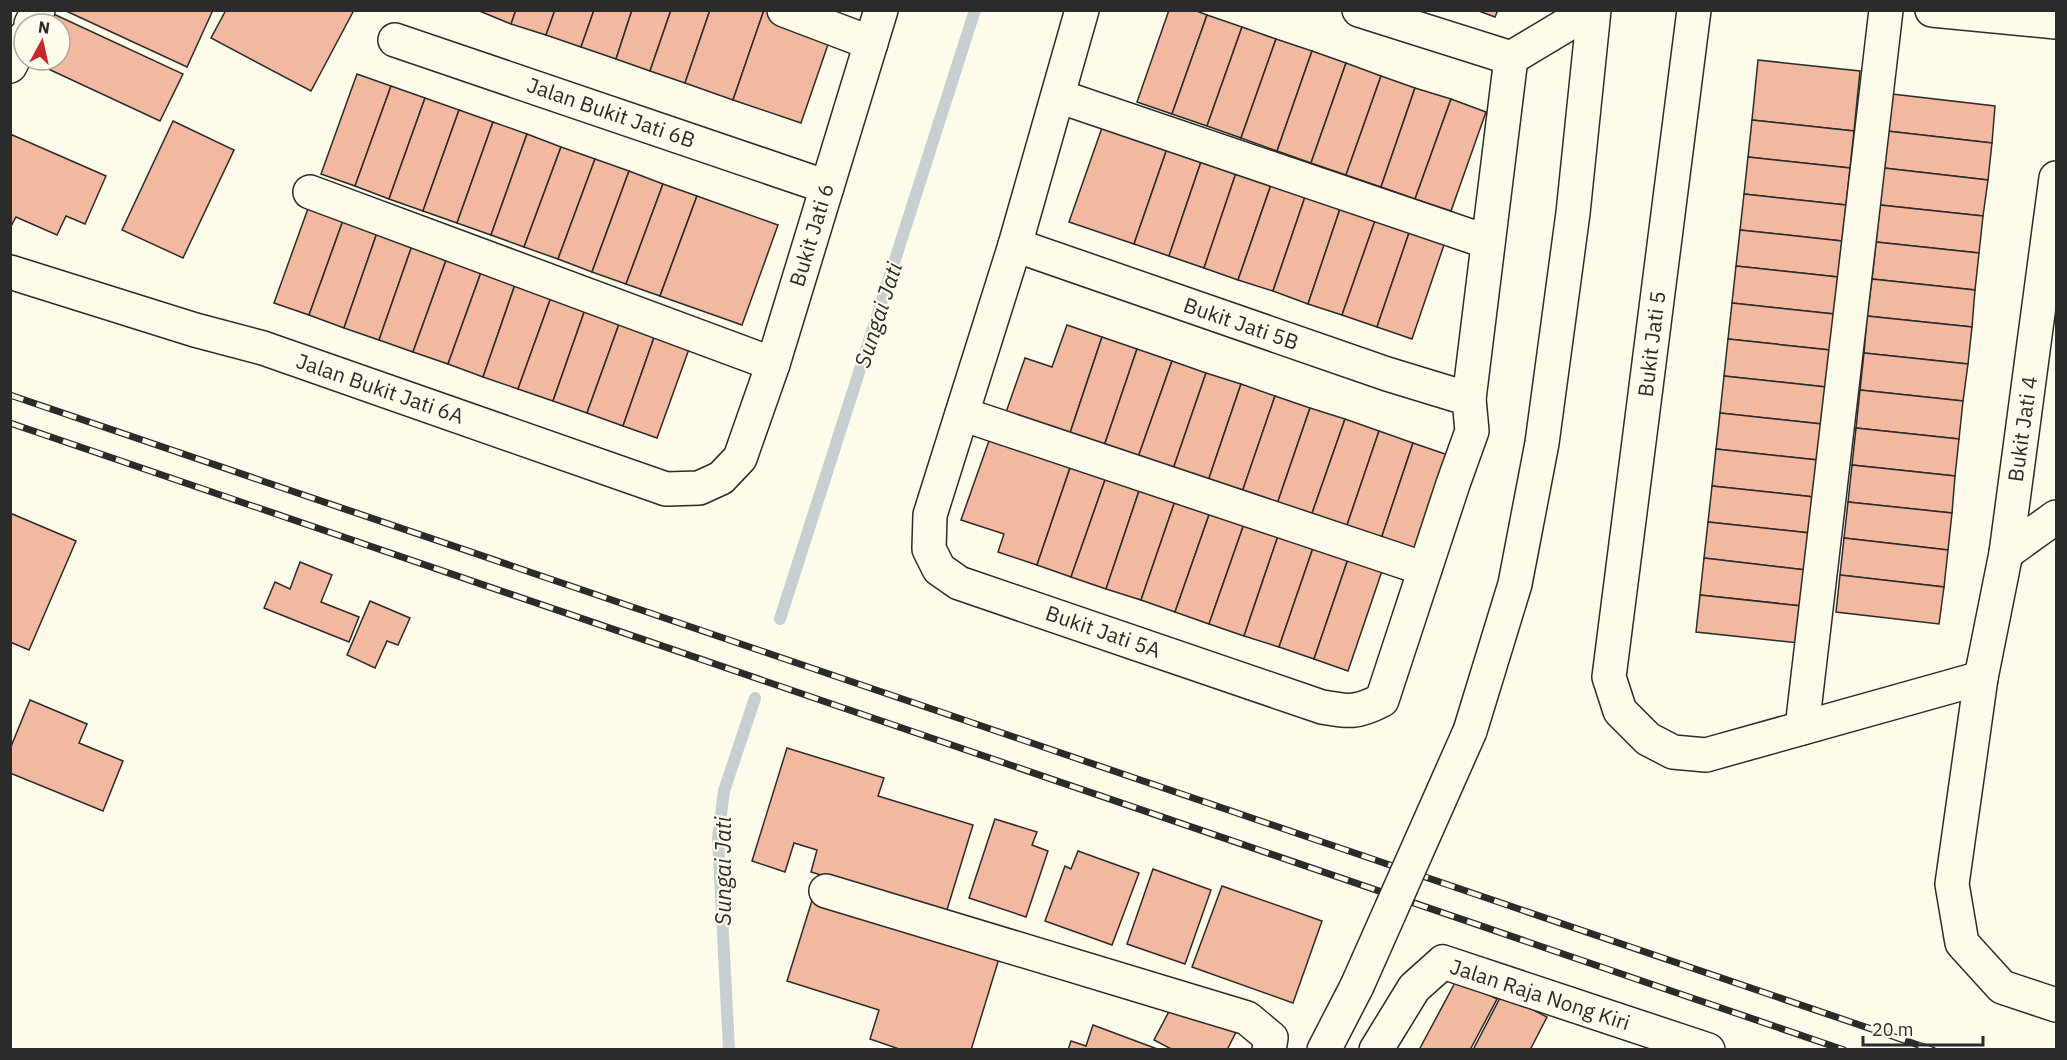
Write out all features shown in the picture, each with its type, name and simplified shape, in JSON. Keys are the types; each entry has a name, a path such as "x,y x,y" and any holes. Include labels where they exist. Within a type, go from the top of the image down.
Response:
{"street":[{"path":"784,10 871,43"},
{"name":"Bukit Jati 6","path":"740,458 773,364 881,10"},
{"name":"Bukit Jati 5A","path":"1082,10 1015,245 930,515 929,549 939,569 959,583 1322,707 1346,712 1364,710 1382,700 1472,431 1469,399 1511,58"},
{"path":"1359,10 1511,58 1592,10"},
{"path":"1324,1050 1356,986 1470,731 1515,584 1542,443 1573,213 1592,10"},
{"name":"Bukit Jati 5","path":"1694,10 1609,677 1620,711 1648,739 1673,752 1706,755 1802,728"},
{"path":"1886,10 1802,728 1981,678"},
{"path":"1932,10 2056,22"},
{"name":"Jalan Bukit Jati 6B","path":"395,39 827,187"},
{"path":"1058,96 1488,242"},
{"name":"Bukit Jati 4","path":"2056,178 2006,552 1981,678 1952,885 1962,943 2001,987 2056,1005"},
{"path":"310,192 773,364"},
{"name":"Bukit Jati 5B","path":"1015,245 1387,374 1469,399"},
{"name":"Jalan Bukit Jati 6A","path":"10,272 195,330 263,348 666,489 699,488 721,478 740,458"},
{"path":"962,414 1425,569"},
{"path":"2006,552 2056,518"},
{"path":"826,891 1247,1018 1271,1038 1269,1050"},
{"name":"Jalan Raja Nong Kiri","path":"1376,1050 1414,988 1443,962 1708,1050"}],"building":[{"path":"64,10 213,10 187,67"},
{"path":"226,10 354,10 311,91 211,38"},
{"path":"477,10 516,10 511,24"},
{"path":"516,10 555,10 546,35 511,24"},
{"path":"555,10 594,10 581,47 546,35"},
{"path":"594,10 632,10 616,59 581,47"},
{"path":"632,10 671,10 650,71 616,59"},
{"path":"671,10 710,10 685,83 650,71"},
{"path":"710,10 764,10 733,100 685,83"},
{"path":"764,10 785,10 834,27 801,123 733,100"},
{"path":"1169,10 1194,10 1207,15 1172,114 1137,102"},
{"path":"1476,10 1498,10 1495,17"},
{"path":"1207,15 1242,27 1207,126 1172,114"},
{"path":"72,23 183,74 160,121 55,72 72,72"},
{"path":"1242,27 1276,39 1241,138 1207,126"},
{"path":"1276,39 1312,51 1277,151 1241,138"},
{"path":"1312,51 1346,63 1311,163 1277,151"},
{"path":"1758,60 1860,71 1854,131 1752,120"},
{"path":"1346,63 1381,76 1346,175 1311,163"},
{"path":"357,74 391,86 355,186 321,174"},
{"path":"1381,76 1415,88 1381,187 1346,175"},
{"path":"391,86 425,98 389,199 355,186"},
{"path":"1415,88 1451,99 1415,199 1381,187"},
{"path":"1892,94 1995,106 1992,143 1887,131"},
{"path":"425,98 459,110 423,211 389,199"},
{"path":"1451,99 1486,112 1451,211 1415,199"},
{"path":"459,110 493,122 457,223 423,211"},
{"path":"1752,120 1854,131 1850,168 1748,157"},
{"path":"173,121 234,150 183,258 122,230"},
{"path":"493,122 527,134 491,235 457,223"},
{"path":"1104,122 1169,143 1134,244 1069,222"},
{"path":"1887,131 1992,143 1988,180 1884,168"},
{"path":"10,134 106,176 85,224 66,216 57,235 16,217 10,228"},
{"path":"527,134 561,147 524,247 491,235"},
{"path":"1169,143 1203,156 1169,256 1134,244"},
{"path":"561,147 595,159 558,259 524,247"},
{"path":"1203,156 1238,167 1204,268 1169,256"},
{"path":"1748,157 1850,168 1846,205 1744,194"},
{"path":"595,159 629,171 592,272 558,259"},
{"path":"1238,167 1273,179 1238,280 1204,268"},
{"path":"1884,168 1988,180 1983,216 1880,205"},
{"path":"629,171 663,184 626,284 592,272"},
{"path":"1273,179 1307,191 1273,291 1238,280"},
{"path":"663,184 697,196 660,296 626,284"},
{"path":"1307,191 1342,203 1308,304 1273,291"},
{"path":"1744,194 1846,205 1842,241 1740,230"},
{"path":"697,196 778,225 742,325 660,296"},
{"path":"310,203 345,215 309,315 274,303"},
{"path":"1342,203 1377,215 1342,315 1308,304"},
{"path":"1880,205 1983,216 1979,253 1876,242"},
{"path":"345,215 379,227 344,328 309,315"},
{"path":"1377,215 1411,227 1377,327 1342,315"},
{"path":"379,227 414,240 379,340 344,328"},
{"path":"1411,227 1446,239 1412,339 1377,327"},
{"path":"1740,230 1842,241 1838,277 1736,266"},
{"path":"414,240 449,252 413,352 379,340"},
{"path":"1876,242 1979,253 1975,290 1872,279"},
{"path":"449,252 484,264 448,364 413,352"},
{"path":"484,264 518,276 483,377 448,364"},
{"path":"1736,266 1838,277 1834,314 1732,303"},
{"path":"518,276 554,289 518,389 483,377"},
{"path":"1872,279 1975,290 1972,327 1867,316"},
{"path":"554,289 588,301 553,401 518,389"},
{"path":"588,301 623,313 587,413 553,401"},
{"path":"1732,303 1834,314 1830,350 1728,339"},
{"path":"623,313 658,326 623,426 587,413"},
{"path":"1867,316 1972,327 1968,364 1864,353"},
{"path":"1067,325 1102,337 1068,439 1004,418 1025,358 1052,367"},
{"path":"658,326 693,338 657,438 623,426"},
{"path":"1102,337 1137,349 1102,452 1068,439"},
{"path":"1728,339 1830,350 1826,387 1724,376"},
{"path":"1137,349 1172,361 1136,463 1102,452"},
{"path":"1864,353 1968,364 1963,401 1860,390"},
{"path":"1172,361 1206,373 1171,475 1136,463"},
{"path":"1206,373 1241,384 1206,487 1171,475"},
{"path":"1724,376 1826,387 1822,424 1720,413"},
{"path":"1241,384 1275,396 1240,498 1206,487"},
{"path":"1860,390 1963,401 1959,439 1856,428"},
{"path":"1275,396 1310,408 1275,510 1240,498"},
{"path":"1310,408 1345,419 1309,522 1275,510"},
{"path":"1720,413 1822,424 1818,460 1716,449"},
{"path":"1345,419 1379,431 1344,534 1309,522"},
{"path":"1856,428 1959,439 1955,476 1852,465"},
{"path":"1379,431 1413,443 1379,545 1344,534"},
{"path":"990,438 1071,465 1037,565 998,552 1004,534 961,520"},
{"path":"1413,443 1448,455 1413,558 1379,545"},
{"path":"1716,449 1818,460 1814,497 1712,486"},
{"path":"1071,465 1106,477 1071,577 1037,565"},
{"path":"1852,465 1955,476 1952,513 1848,502"},
{"path":"1106,477 1140,488 1106,589 1071,577"},
{"path":"1712,486 1814,497 1810,533 1708,522"},
{"path":"1140,488 1175,501 1141,600 1106,589"},
{"path":"1175,501 1210,512 1175,612 1141,600"},
{"path":"1848,502 1952,513 1948,550 1844,538"},
{"path":"1210,512 1244,524 1209,624 1175,612"},
{"path":"10,513 76,541 29,650 10,642"},
{"path":"1708,522 1810,533 1806,570 1704,558"},
{"path":"1244,524 1278,536 1244,636 1209,624"},
{"path":"1278,536 1313,548 1279,647 1244,636"},
{"path":"1844,538 1948,550 1944,587 1840,575"},
{"path":"1313,548 1348,559 1314,659 1279,647"},
{"path":"1704,558 1806,570 1802,606 1700,595"},
{"path":"1348,559 1382,571 1348,671 1314,659"},
{"path":"300,562 332,575 321,602 359,617 349,642 264,608 275,582 290,589"},
{"path":"1840,575 1944,587 1939,624 1836,612"},
{"path":"1700,595 1802,606 1799,643 1696,632"},
{"path":"370,601 410,618 398,645 387,641 375,668 347,655"},
{"path":"30,700 87,724 79,743 123,761 103,811 10,773 10,749"},
{"path":"787,748 884,778 878,796 973,825 946,913 811,872 817,850 794,843 785,872 752,861"},
{"path":"995,819 1037,832 1032,845 1048,851 1026,917 969,898"},
{"path":"1078,851 1139,873 1112,945 1045,921 1065,866 1071,869"},
{"path":"1153,869 1211,890 1185,964 1127,944"},
{"path":"1222,886 1322,921 1293,1003 1192,967"},
{"path":"814,894 1001,952 971,1050 902,1050 870,1039 879,1010 787,981"},
{"path":"1457,979 1497,999 1470,1050 1419,1050"},
{"path":"1502,994 1547,1017 1530,1050 1473,1050"},
{"path":"1176,998 1238,1028 1227,1050 1173,1050 1154,1040"},
{"path":"1093,1025 1160,1050 1068,1050 1071,1041 1086,1046"}],"waterway":[{"name":"Sungai Jati","path":"780,619 975,10"},
{"name":"Sungai Jati","path":"729,1050 718,838 724,791 755,698"}],"railway":[{"path":"10,395 1933,1050"},
{"path":"10,423 1844,1050"}]}
